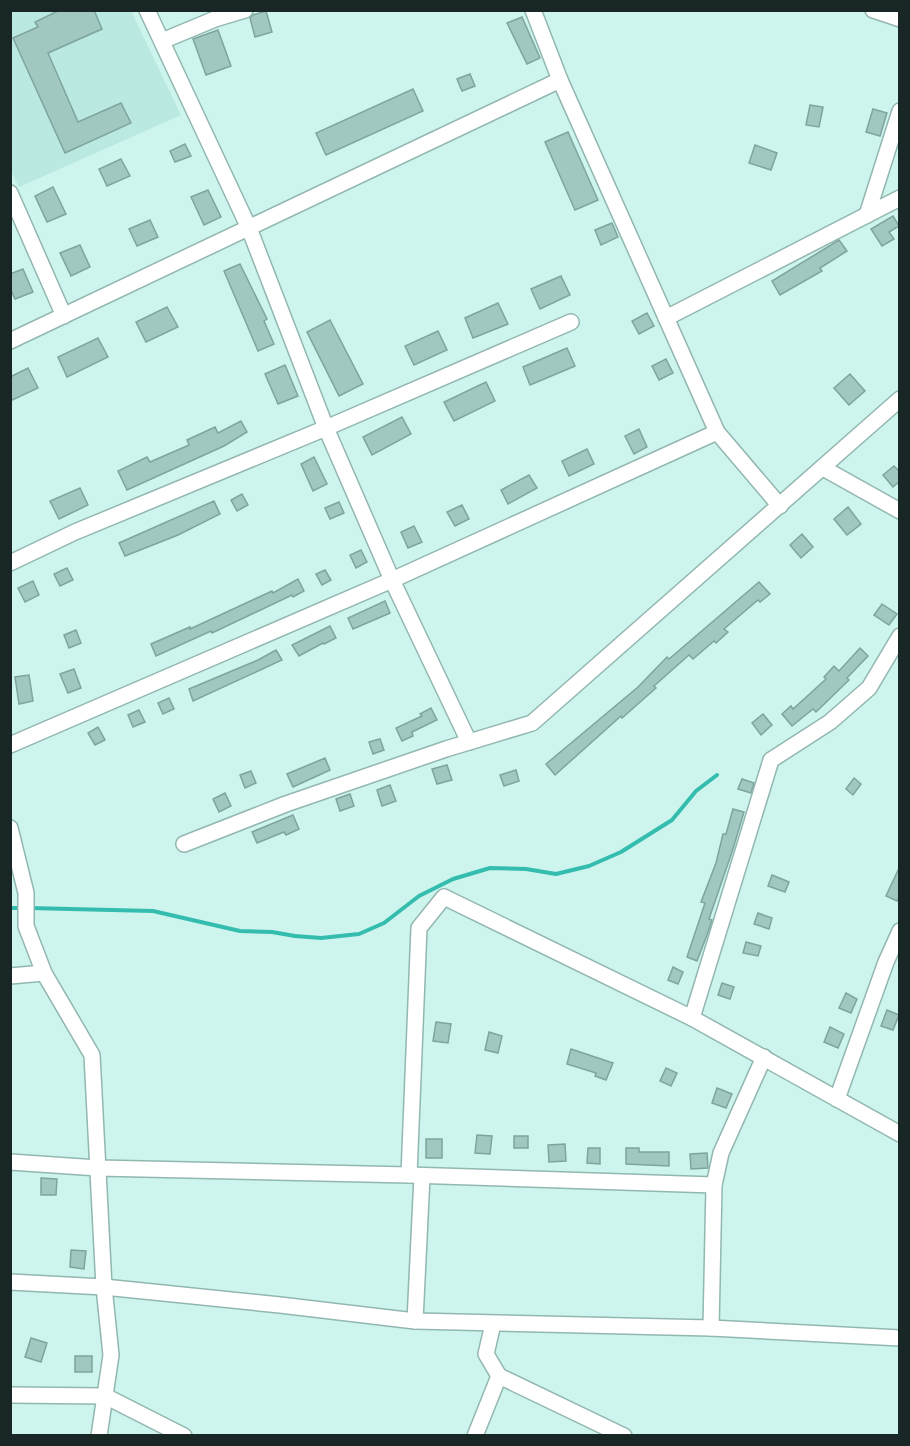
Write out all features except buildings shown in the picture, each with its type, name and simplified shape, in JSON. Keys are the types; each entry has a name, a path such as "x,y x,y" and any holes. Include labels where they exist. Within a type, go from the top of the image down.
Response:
{"street":[{"path":"147,10 249,228 326,428 392,580 469,742"},
{"path":"162,41 215,19 245,10"},
{"path":"533,10 560,80 717,432 780,506"},
{"path":"873,10 900,19"},
{"path":"10,341 560,80"},
{"path":"867,215 900,111"},
{"path":"10,193 64,316"},
{"path":"666,318 900,198"},
{"path":"10,563 75,532 326,428 571,322"},
{"path":"184,844 286,804 532,723 900,399"},
{"path":"10,745 392,580 717,432"},
{"path":"823,468 900,511"},
{"path":"692,1018 771,760 830,722 868,688 900,636"},
{"path":"10,828 26,893 26,926 44,973 92,1055 104,1287 111,1355 99,1436"},
{"path":"415,1322 419,928 444,897 692,1018 900,1134"},
{"path":"837,1099 886,962 900,931"},
{"path":"10,976 44,973"},
{"path":"711,1328 714,1185 722,1153 764,1057"},
{"path":"10,1162 98,1168 714,1185"},
{"path":"10,1282 104,1287 415,1322 711,1328 900,1338"},
{"path":"493,1324 486,1354 499,1376 624,1436"},
{"path":"476,1436 499,1376"},
{"path":"10,1395 105,1396 184,1436"}],"shaded area":[{"path":"10,11 131,11 181,115 19,187 10,169"}],"waterway":[{"path":"29,908 153,911 240,931 272,932 295,936 321,938 359,934 384,923 419,896 453,879 490,868 526,869 556,874 589,866 621,852 672,820 696,791 717,775"},
{"path":"10,908 22,908"}]}
